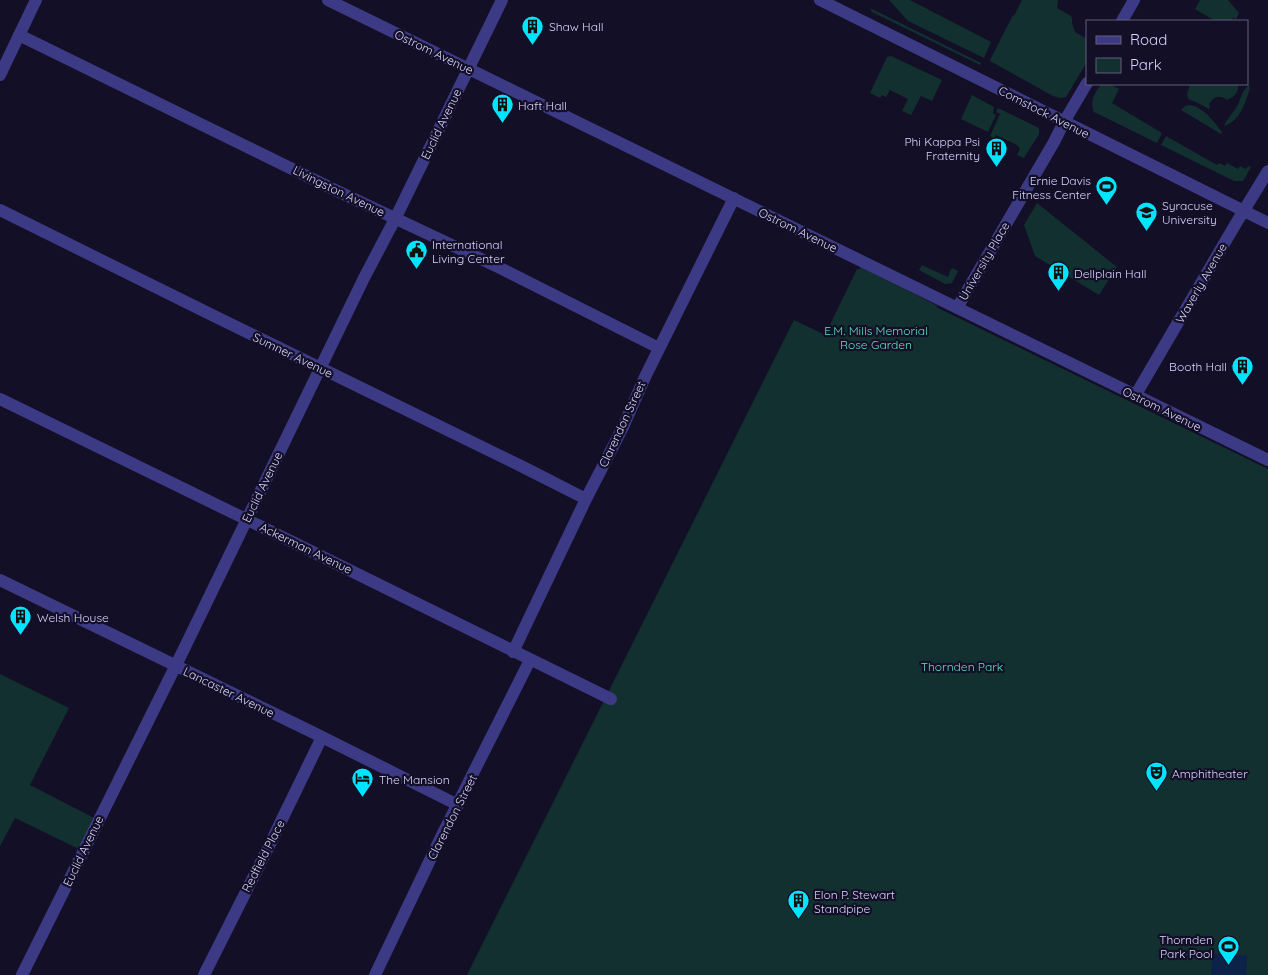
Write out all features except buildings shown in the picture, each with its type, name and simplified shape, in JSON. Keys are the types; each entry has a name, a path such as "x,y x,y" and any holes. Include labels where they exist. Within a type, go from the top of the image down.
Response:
{"street":[{"path":"0,75 36,0"},
{"name":"Ostrom Avenue","path":"328,0 1268,460"},
{"name":"Euclid Avenue","path":"22,975 176,666 246,519 502,0"},
{"name":"Comstock Avenue","path":"820,0 1268,223"},
{"path":"1123,20 1134,0"},
{"path":"1130,20 1139,0"},
{"name":"Livingston Avenue","path":"20,34 395,219 496,266 659,348"},
{"name":"University Place","path":"957,308 1086,85"},
{"name":"Waverly Avenue","path":"1135,396 1268,171"},
{"name":"Clarendon Street","path":"513,652 586,499 623,427 659,348 734,198"},
{"name":"Sumner Avenue","path":"0,210 586,499"},
{"name":"Ackerman Avenue","path":"0,399 610,700"},
{"name":"Lancaster Avenue","path":"0,580 458,805"},
{"name":"Clarendon Street","path":"375,975 442,835 530,660"},
{"name":"Redfield Place","path":"204,975 322,737"}],"green space":[{"path":"889,0 910,0 991,42 984,58 908,21"},
{"path":"1022,0 1058,0 1057,8 1071,16 1075,32 1086,38 1086,64 1066,97 1053,96 990,61"},
{"path":"1200,0 1228,0 1239,13 1236,19 1213,20 1195,9"},
{"path":"870,8 981,63 980,65 872,12"},
{"path":"891,56 942,80 932,101 921,96 911,115 902,111 908,99 890,90 886,97 882,95 880,98 870,93 887,57"},
{"path":"1100,85 1112,85 1119,89 1112,103 1162,133 1157,143 1094,112 1092,101"},
{"path":"1190,85 1238,85 1234,96 1227,100 1219,97 1215,98 1209,104 1209,109 1188,99 1187,94"},
{"path":"1249,85 1250,88 1242,110 1230,124 1224,126 1236,108 1244,90"},
{"path":"972,95 994,107 993,113 996,115 988,132 961,119"},
{"path":"1190,105 1200,109 1208,116 1222,132 1221,134 1181,110 1185,106"},
{"path":"998,108 1039,128 1039,134 1024,158 1017,155 1020,149 1017,145 996,135 994,138 990,136 1000,114 996,112"},
{"path":"1166,136 1217,165 1219,163 1225,166 1227,163 1238,169 1240,166 1246,169 1248,166 1251,167 1243,181 1234,181 1161,145"},
{"path":"1037,203 1117,267 1099,295 1035,256 1024,225"},
{"path":"922,265 948,277 951,269 953,268 958,271 952,283 945,284 919,270"},
{"name":"Thornden Park","path":"861,267 938,306 936,307 1268,469 1268,975 467,975 794,320 825,335 857,269"},
{"path":"0,674 69,708 30,785 98,820 83,851 15,818 0,846"}],"water":[{"name":"Thornden Park Pool","path":"1213,953 1247,956 1246,975 1211,975"}],"place":[{"name":"Shaw Hall","path":"533,45"},
{"name":"Haft Hall","path":"502,124"},
{"name":"Phi Kappa Psi Fraternity","path":"996,167"},
{"name":"Ernie Davis Fitness Center","path":"1107,206"},
{"name":"Syracuse University","path":"1146,231"},
{"name":"International Living Center","path":"416,270"},
{"name":"Dellplain Hall","path":"1058,292"},
{"name":"Booth Hall","path":"1243,385"},
{"name":"Welsh House","path":"21,636"},
{"name":"Amphitheater","path":"1156,792"},
{"name":"The Mansion","path":"363,798"},
{"name":"Elon P. Stewart Standpipe","path":"798,920"},
{"name":"Thornden Park Pool","path":"1229,965"}],"park label":[{"name":"E.M. Mills Memorial Rose Garden","path":"876,337"}]}
